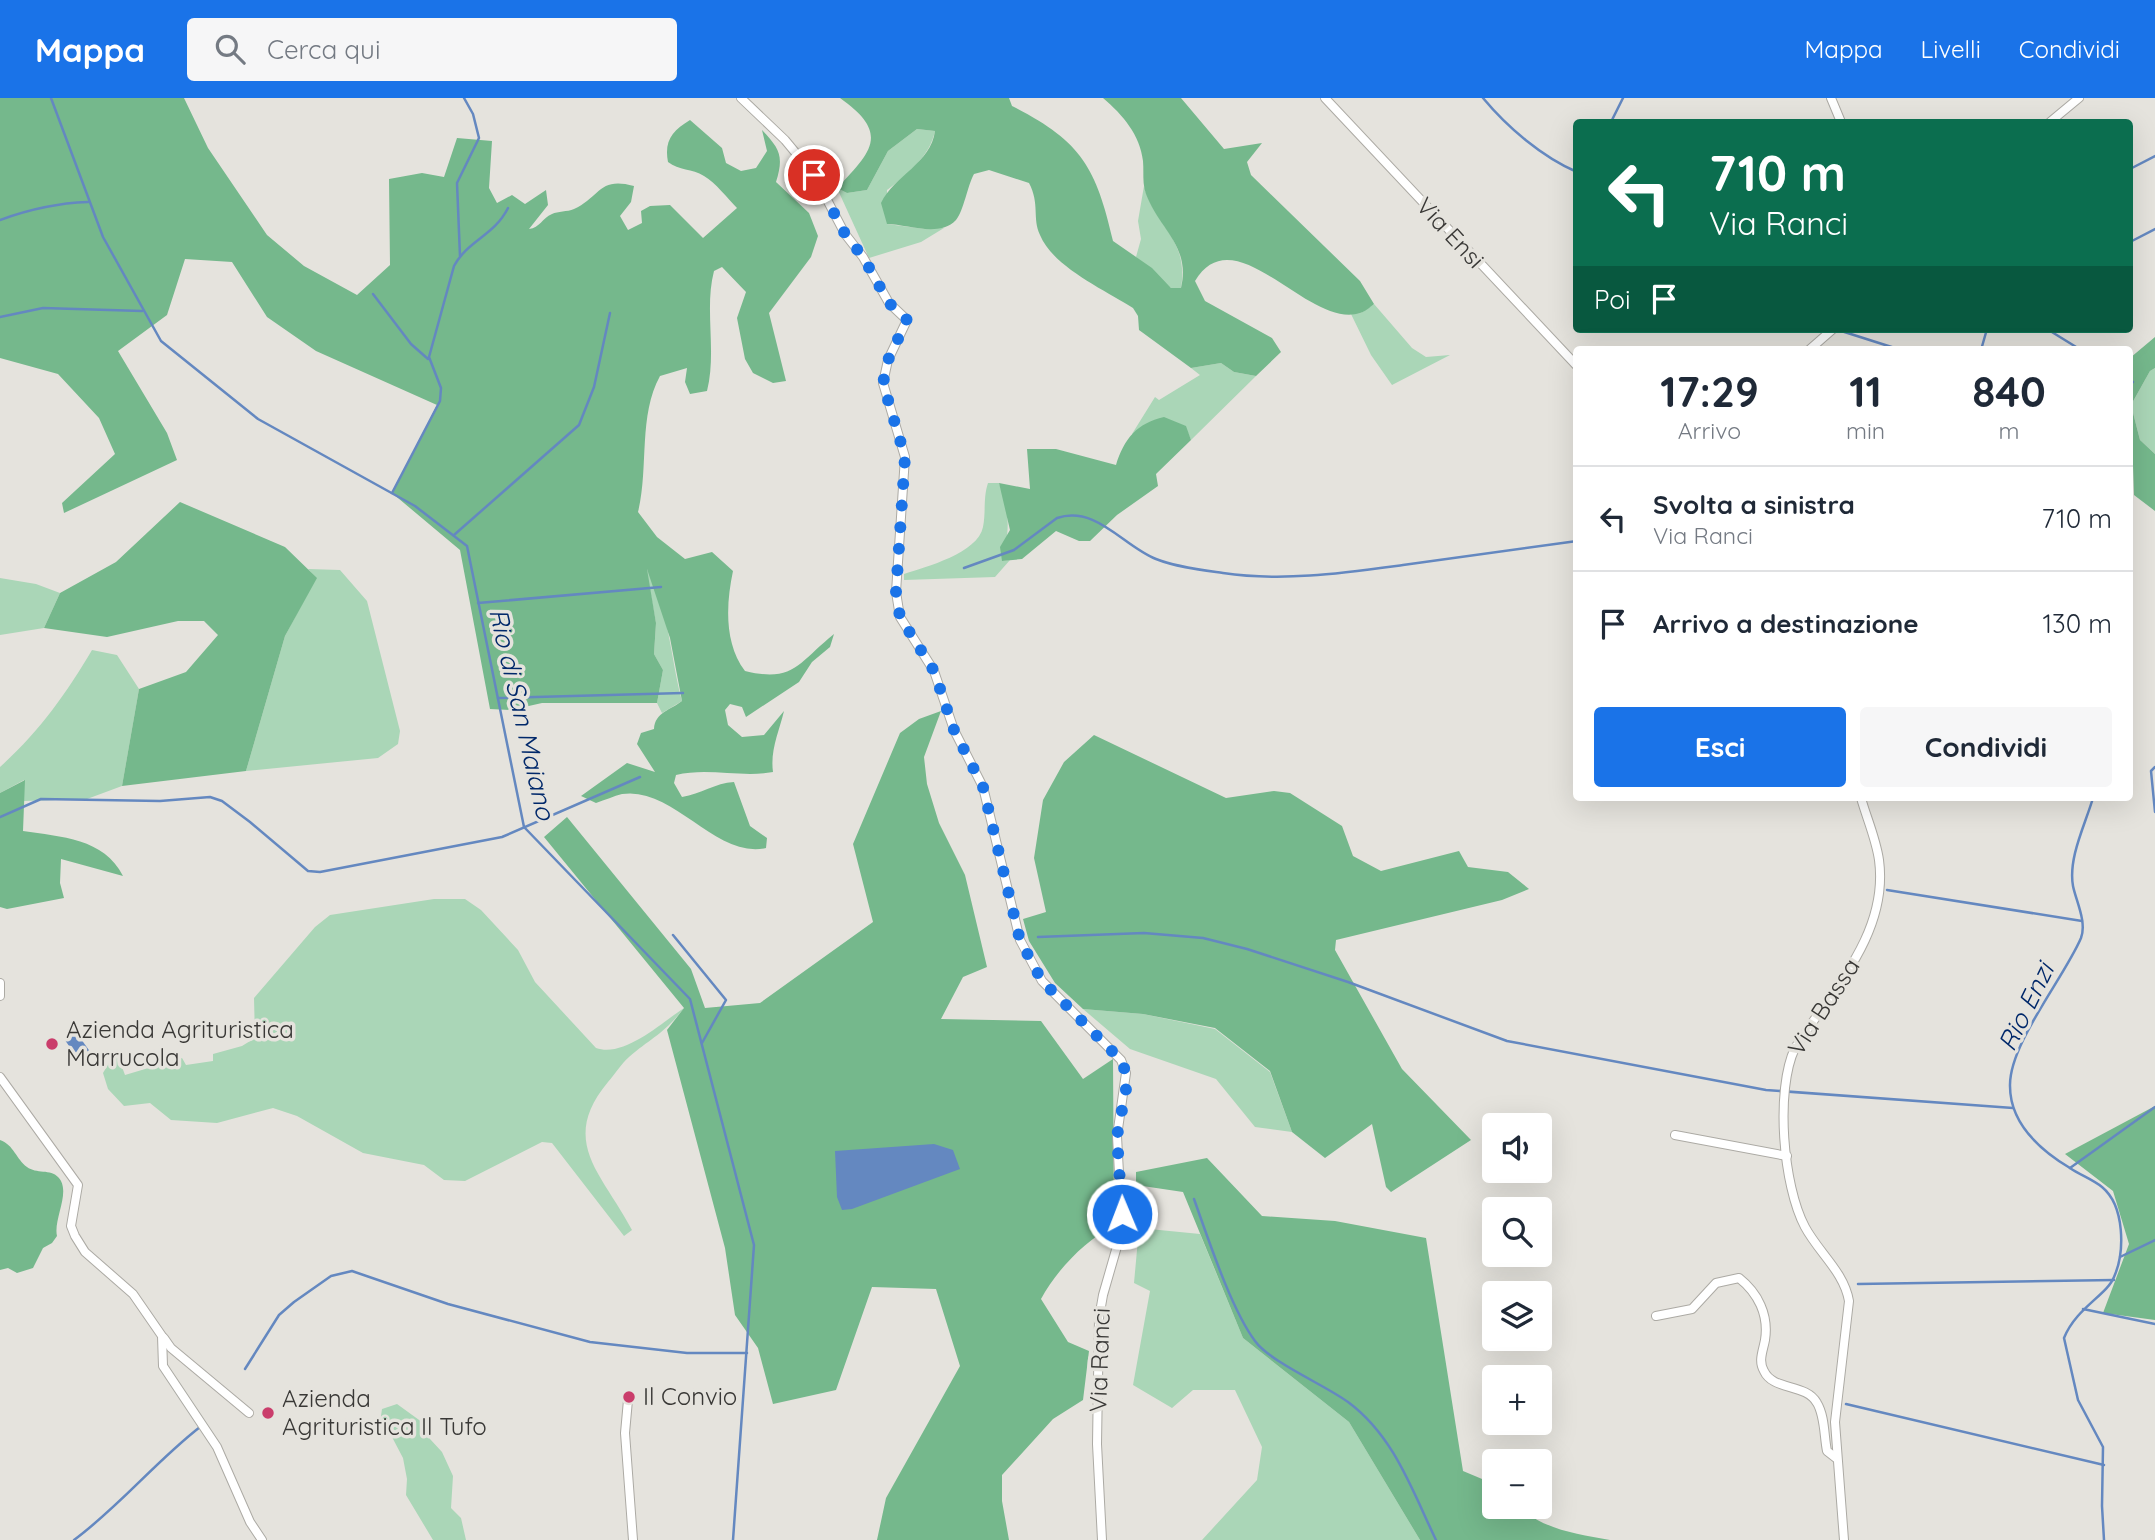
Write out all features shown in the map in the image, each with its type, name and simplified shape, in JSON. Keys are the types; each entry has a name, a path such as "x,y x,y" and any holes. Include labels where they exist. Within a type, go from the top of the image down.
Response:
{"street":[{"name":"Via Ranci","path":"741,98 785,140 814,175 845,234 863,257 889,303 907,320 888,360 883,383 905,457 896,592 900,617 934,671 954,730 983,787 1020,940 1042,981 1121,1060 1126,1073 1117,1136 1122,1230 1103,1295 1100,1318 1097,1444 1102,1540"},
{"name":"Via Ensi","path":"1325,98 1573,362"},
{"path":"1831,98 1840,119"},
{"path":"2054,119 2079,98"},
{"path":"1814,346 1829,333"},
{"name":"Via Bassa","path":"1844,1540 1836,1458 1837,1386 1849,1301 1847,1287 1805,1226 1790,1184 1786,1092 1789,1061 1795,1048 1857,956 1869,932 1876,908 1880,864 1862,801"},
{"path":"0,984 0,996"},
{"path":"0,1077 78,1185 71,1226 85,1252 133,1294 175,1351 249,1413"},
{"path":"1675,1135 1787,1156"},
{"path":"1656,1316 1692,1309 1716,1283 1739,1278 1749,1286 1765,1317 1761,1355 1764,1373 1769,1380 1811,1396 1819,1405 1827,1451 1836,1458"},
{"path":"162,1336 163,1366 217,1447 250,1522 262,1540"},
{"path":"628,1400 625,1433 634,1540"}],"green space":[{"path":"0,98 184,98 208,148 267,235 304,266 357,295 390,265 389,179 422,173 444,177 457,138 492,141 489,188 497,203 512,195 525,204 546,190 548,205 529,229 536,227 552,214 583,204 606,186 622,184 634,186 631,202 620,216 628,230 642,223 641,211 650,206 670,205 703,238 737,208 704,176 668,162 668,142 678,128 690,120 722,148 726,163 741,171 756,168 767,151 762,130 779,153 780,166 776,182 809,213 818,236 811,257 769,313 786,381 773,383 753,373 745,359 737,318 746,292 722,267 714,271 710,300 711,361 707,391 690,394 685,382 687,368 660,376 653,392 646,425 638,512 657,537 685,559 712,552 733,571 728,623 733,648 745,671 761,674 785,672 803,662 834,634 830,647 812,662 799,682 746,717 742,707 730,704 725,710 728,725 742,737 764,735 784,711 774,749 773,772 700,772 676,775 674,783 682,797 734,782 750,826 767,838 766,848 747,849 729,843 677,810 641,794 622,794 596,803 581,796 627,763 655,772 637,744 641,733 654,729 660,715 682,701 670,638 647,569 656,623 654,654 663,670 657,703 542,703 511,710 490,709 460,550 392,493 437,405 316,351 267,317 232,262 185,259 167,315 118,351 167,433 177,460 64,513 62,503 115,454 99,418 58,374 0,358"},
{"path":"840,98 1009,98 1012,106 1054,131 1082,159 1100,194 1113,241 1152,268 1171,288 1181,288 1182,261 1178,249 1146,194 1143,161 1138,143 1124,119 1103,98 1181,98 1224,149 1262,143 1247,162 1251,175 1360,281 1374,304 1360,313 1340,314 1318,306 1251,266 1230,260 1211,264 1195,281 1205,301 1272,338 1281,352 1256,376 1234,372 1221,363 1191,368 1139,330 1138,316 1133,308 1081,277 1047,247 1036,223 1034,198 1029,183 989,170 974,174 959,216 949,225 923,229 887,224 881,203 894,185 927,152 935,131 917,129 888,151 867,190 847,193 837,188 859,164 870,143 866,122"},
{"path":"917,129 935,131 923,157 887,190 887,224 925,229 944,228 921,242 869,258 837,188 847,193 867,190 888,151"},
{"path":"1144,186 1149,200 1176,245 1182,271 1181,288 1171,288 1136,257 1141,239 1138,221"},
{"path":"1374,304 1412,348 1426,357 1450,355 1392,385 1371,355 1351,314 1361,313"},
{"path":"2155,337 2155,368 2150,371 2133,401 2133,355"},
{"path":"1221,363 1234,372 1256,376 1191,440 1185,426 1132,434 1155,397 1159,400 1200,375 1191,368"},
{"path":"2155,368 2155,454 2140,440 2133,413 2133,401 2150,371"},
{"path":"2133,413 2140,440 2155,454 2155,511 2134,495"},
{"path":"1164,417 1186,426 1191,440 1156,474 1158,486 1117,515 1090,541 1079,541 1056,531 1022,559 1002,561 1000,547 1010,530 999,483 1030,489 1027,449 1056,449 1116,465 1123,447 1133,433 1146,423"},
{"path":"988,483 999,483 1003,494 1008,522 1002,561 1010,560 995,577 904,580 904,574 950,558 972,544 979,536 983,527"},
{"path":"180,502 285,547 317,578 285,636 246,771 122,786 139,689 186,672 218,635 204,621 178,621 107,637 44,628 60,593 116,562"},
{"path":"646,568 664,614 682,701 662,713 657,703 663,670 654,654 656,623"},
{"path":"308,569 340,570 367,601 400,731 398,744 378,758 246,771 285,636 316,578"},
{"path":"0,578 36,584 60,593 44,628 0,635"},
{"path":"92,650 117,655 139,689 122,786 87,799 24,801 24,780 0,793 0,767 51,712"},
{"path":"941,711 924,757 927,784 939,823 965,875 987,967 963,977 941,1019 1041,1021 1083,1079 1113,1059 1114,1226 1092,1239 1072,1257 1041,1299 1068,1342 1089,1351 1083,1400 1053,1419 1002,1475 1002,1501 1009,1540 877,1540 886,1498 960,1366 936,1289 872,1287 836,1390 773,1404 758,1348 735,1315 725,1248 667,1030 684,1008 544,837 567,817 691,969 705,1008 760,1003 873,922 853,844 900,733 919,719"},
{"path":"1094,735 1226,798 1274,791 1290,793 1342,826 1353,856 1381,871 1459,851 1468,867 1508,872 1529,889 1502,900 1336,940 1335,950 1402,1069 1471,1140 1391,1192 1386,1187 1372,1124 1325,1158 1292,1132 1270,1071 1215,1028 1143,1014 1083,1009 1055,983 1029,941 1023,919 1046,912 1034,858 1043,800 1064,762"},
{"path":"25,780 23,831 66,838 93,847 115,863 123,876 61,859 60,883 64,898 7,909 0,907 0,793"},
{"path":"434,899 465,899 481,910 518,950 535,982 596,1048 607,1050 630,1044 684,1008 664,1030 623,1063 593,1103 587,1123 586,1140 590,1158 632,1230 624,1236 552,1143 542,1142 465,1181 444,1180 424,1165 363,1153 297,1116 273,1108 217,1123 171,1120 150,1103 124,1106 108,1089 103,1073 116,1051 125,1075 182,1058 186,1065 213,1061 213,1054 242,1046 255,1038 254,998 315,927 330,915"},
{"path":"1083,1009 1143,1014 1215,1029 1270,1072 1292,1132 1255,1127 1216,1079 1130,1049"},
{"path":"2155,1106 2155,1320 2103,1313 2129,1244 2113,1191 2065,1154"},
{"path":"0,1140 9,1145 27,1167 58,1177 63,1190 57,1236 43,1248 33,1268 17,1273 8,1268 0,1270"},
{"path":"1207,1158 1262,1216 1335,1221 1426,1238 1463,1471 1482,1479 1482,1519 1536,1519 1574,1533 1610,1540 1420,1540 1349,1422 1243,1338 1183,1192 1136,1185 1136,1172"},
{"path":"1139,1228 1200,1234 1243,1338 1349,1422 1420,1540 1202,1540 1257,1480 1262,1447 1235,1390 1193,1390 1172,1408 1133,1385 1150,1291 1134,1283"},
{"path":"397,1404 426,1425 430,1439 442,1452 453,1476 451,1508 461,1518 466,1540 433,1540 406,1495 407,1479 403,1458 381,1416 382,1409"}],"water":[{"path":"76,1032 91,1053 79,1061 65,1040"},
{"path":"934,1144 953,1150 960,1169 852,1209 842,1210 837,1197 835,1151"}],"waterway":[{"name":"Rio di San Maiano","path":"51,98 103,237 161,341 258,419 415,506 467,546 524,827 690,999 754,1245 733,1540"},
{"path":"460,256 457,183 479,138 473,114 464,98"},
{"path":"1483,98 1526,140 1573,170"},
{"path":"1612,119 1623,98"},
{"path":"2133,167 2155,156"},
{"path":"0,220 43,207 88,202"},
{"path":"392,493 440,401 441,388 429,357 454,266 466,250 496,225 508,208"},
{"path":"2133,240 2155,229"},
{"path":"373,294 411,344 428,359"},
{"path":"0,317 43,308 142,311"},
{"path":"454,535 579,425 594,387 610,313"},
{"path":"1848,333 1888,346"},
{"path":"1982,346 1986,333"},
{"path":"2053,333 2075,346"},
{"path":"964,568 1014,550 1057,518 1071,515 1097,522 1144,553 1164,562 1246,576 1291,577 1336,573 1573,542"},
{"path":"478,603 661,587"},
{"path":"498,698 683,693"},
{"path":"2155,767 2151,771 2155,812"},
{"path":"0,817 41,799 160,801 210,797 222,801 250,822 308,871 320,872 502,837 640,777"},
{"name":"Rio Enzi","path":"2092,801 2078,842 2072,875 2083,932 2018,1051 2010,1086 2015,1112 2029,1134 2059,1161 2102,1187 2110,1195 2119,1217 2121,1243 2114,1277 2105,1290 2076,1318 2064,1338 2078,1400 2103,1447 2104,1540"},
{"path":"1887,890 2082,921"},
{"path":"1038,937 1144,933 1203,938 1247,949 1348,982 1507,1041 1766,1090 2013,1108"},
{"path":"673,935 726,1000 702,1043"},
{"path":"2070,1168 2155,1107"},
{"path":"1194,1199 1237,1311 1255,1341 1273,1357 1348,1402 1378,1431 1410,1483 1436,1540"},
{"path":"2120,1257 2155,1240"},
{"path":"245,1369 279,1315 331,1276 352,1271 448,1304 590,1342 687,1353 747,1353"},
{"path":"1858,1284 2114,1280"},
{"path":"2083,1309 2155,1324"},
{"path":"1846,1404 2104,1465"},
{"path":"74,1540 200,1427"}],"place":[{"name":"Azienda Agrituristica Marrucola","path":"52,1044"},
{"name":"Il Convio","path":"629,1397"},
{"name":"Azienda Agrituristica Il Tufo","path":"268,1413"}],"route":[{"path":"814,175 845,234 863,257 889,303 907,320 906,327 888,360 883,383 905,457 896,592 900,617 934,671 954,730 983,787 1013,917 1030,961 1042,981 1121,1060 1126,1073 1126,1089 1117,1136 1122,1173 1122,1214"}]}
